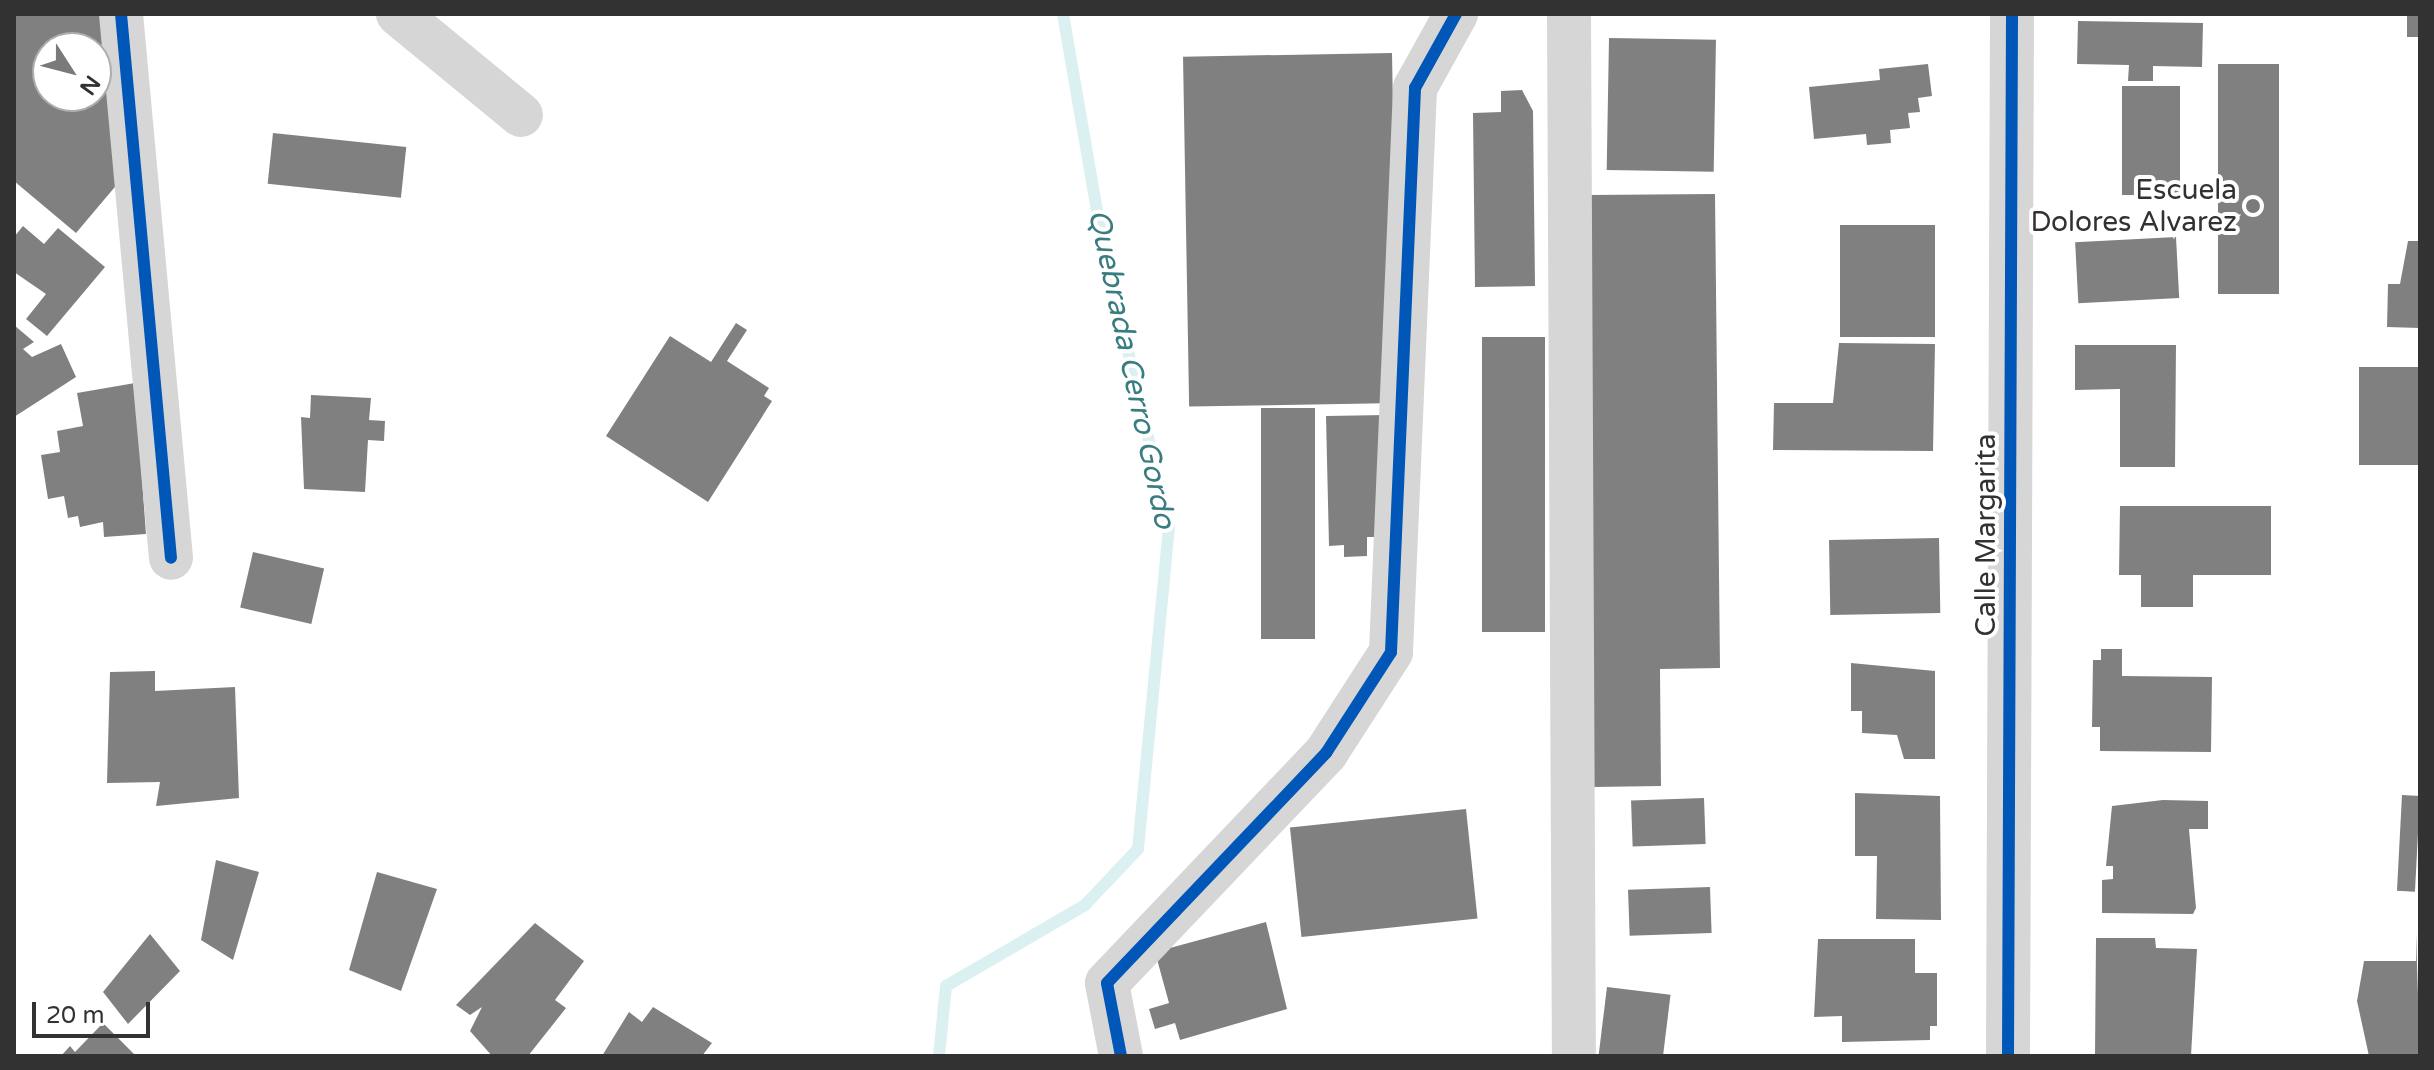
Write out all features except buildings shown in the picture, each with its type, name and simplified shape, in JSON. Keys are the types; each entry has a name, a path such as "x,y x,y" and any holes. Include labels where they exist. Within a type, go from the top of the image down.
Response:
{"street":[{"path":"121,14 171,558"},
{"path":"398,14 521,115"},
{"path":"1121,1056 1107,983 1326,753 1391,652 1415,88 1456,14"},
{"path":"1569,14 1574,1056"},
{"name":"Calle Margarita","path":"2008,1056 2012,14"}],"waterway":[{"name":"Quebrada Cerro Gordo","path":"939,1056 946,986 1085,905 1138,849 1169,527 1101,234 1063,14"}],"cycle path":[{"path":"121,14 171,558"},
{"path":"1121,1056 1107,983 1326,753 1391,652 1415,88 1456,14"},
{"path":"2008,1056 2012,14"}],"place":[{"name":"Escuela Dolores Alvarez","path":"2253,206"}]}
